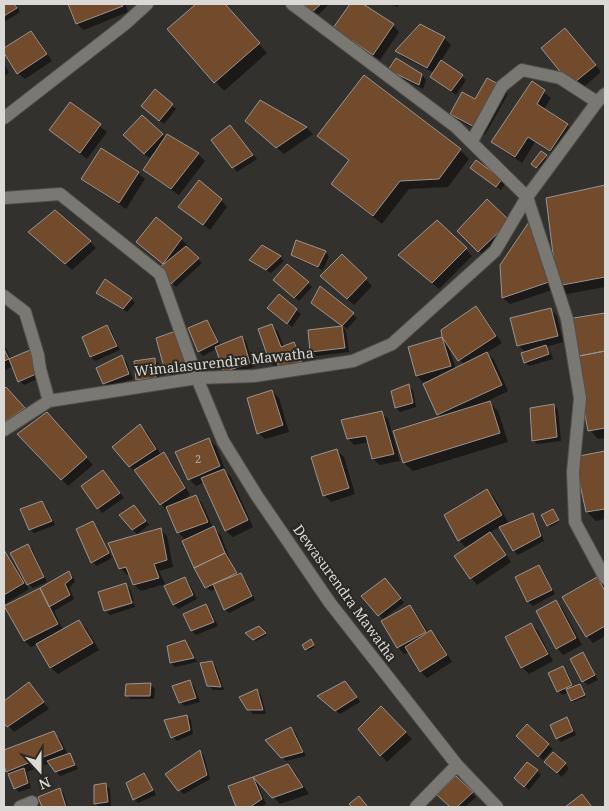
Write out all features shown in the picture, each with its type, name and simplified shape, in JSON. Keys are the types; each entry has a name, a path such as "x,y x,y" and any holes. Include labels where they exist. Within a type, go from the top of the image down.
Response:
{"street":[{"path":"4,118 125,24 147,4"},
{"path":"292,4 456,127 527,197 567,319 580,398 573,472 575,522 605,578"},
{"path":"472,142 502,86 522,70 560,78 601,98"},
{"name":"Wimalasurendra Mawatha","path":"4,430 49,401 197,378 254,376 353,361 392,344 495,251 527,197 601,98"},
{"name":"Dewasurendra Mawatha","path":"4,198 60,194 160,274 197,378 223,441 257,496 330,602 457,765 497,807"},
{"path":"4,296 25,312 49,401"},
{"path":"416,807 457,765"},
{"path":"20,807 32,802"}],"building":[{"path":"4,4 14,4 17,8 4,16"},
{"path":"68,4 122,4 123,6 76,24"},
{"path":"196,4 225,4 260,43 214,83 167,29"},
{"path":"304,4 321,4 312,12"},
{"path":"350,4 363,4 394,24 373,55 333,28"},
{"path":"420,24 445,37 427,68 395,51"},
{"path":"565,28 596,65 571,85 541,48"},
{"path":"31,31 47,54 17,74 4,53 4,48"},
{"path":"396,58 422,74 419,85 388,70"},
{"path":"441,60 463,75 451,91 430,77"},
{"path":"364,75 461,149 439,179 400,181 373,216 331,184 349,160 317,136"},
{"path":"487,78 502,86 478,129 450,114 462,92 475,99"},
{"path":"532,81 545,90 537,104 568,124 550,151 528,137 515,157 491,142"},
{"path":"155,89 173,104 159,121 141,106"},
{"path":"260,100 307,127 276,148 245,121"},
{"path":"70,102 101,124 80,153 49,130"},
{"path":"142,115 163,134 144,154 123,135"},
{"path":"230,125 253,155 232,168 211,140"},
{"path":"167,134 199,153 171,189 143,170"},
{"path":"101,148 139,172 119,203 81,179"},
{"path":"541,151 547,155 536,168 531,164"},
{"path":"476,160 502,179 496,187 470,168"},
{"path":"199,180 222,199 203,225 178,207"},
{"path":"605,185 605,277 557,286 546,198"},
{"path":"487,199 510,221 478,252 457,231"},
{"path":"55,210 91,241 65,264 28,232"},
{"path":"156,217 182,238 163,264 136,242"},
{"path":"437,220 467,248 432,283 398,255"},
{"path":"529,222 549,282 502,298 500,265"},
{"path":"296,240 326,251 318,267 291,255"},
{"path":"262,245 281,256 266,270 249,260"},
{"path":"186,246 199,258 171,284 159,268"},
{"path":"342,254 367,278 347,299 320,276"},
{"path":"287,264 309,282 294,298 273,280"},
{"path":"105,279 132,298 123,309 96,293"},
{"path":"320,286 354,313 342,326 311,303"},
{"path":"279,294 297,309 287,324 267,308"},
{"path":"476,306 496,336 458,361 442,337 441,330"},
{"path":"551,308 558,336 517,346 510,318"},
{"path":"605,313 605,351 574,357 567,319"},
{"path":"207,320 218,342 198,352 188,328"},
{"path":"272,324 281,347 294,342 302,361 279,369 277,360 270,363 258,329"},
{"path":"107,325 117,346 90,357 82,337"},
{"path":"342,326 345,348 310,352 308,330"},
{"path":"176,331 187,368 166,375 156,338"},
{"path":"242,336 250,363 224,372 215,347"},
{"path":"442,337 451,366 416,376 408,347"},
{"path":"546,345 549,354 524,363 521,353"},
{"path":"4,349 9,359 4,361"},
{"path":"30,350 36,374 18,382 9,359"},
{"path":"605,351 605,428 588,431 574,357"},
{"path":"487,352 502,385 437,415 423,384"},
{"path":"122,355 129,374 103,384 96,368"},
{"path":"155,358 156,378 136,380 134,361"},
{"path":"409,384 413,403 395,408 391,391"},
{"path":"6,387 25,408 4,422 4,389"},
{"path":"272,390 283,425 257,434 247,398"},
{"path":"490,401 500,433 403,463 393,431"},
{"path":"554,404 557,437 532,441 530,408"},
{"path":"382,411 394,454 372,459 366,436 347,439 341,420"},
{"path":"47,412 87,457 61,480 17,434"},
{"path":"140,424 156,449 129,467 112,447"},
{"path":"209,438 220,466 188,480 175,452"},
{"path":"337,449 349,488 323,496 311,457"},
{"path":"605,451 605,509 586,512 574,457"},
{"path":"164,452 185,488 160,505 134,470"},
{"path":"224,469 248,520 225,531 201,478"},
{"path":"103,470 120,493 97,509 81,486"},
{"path":"487,489 502,515 458,541 444,515"},
{"path":"196,495 208,522 177,533 166,507"},
{"path":"42,501 52,521 29,530 20,509"},
{"path":"134,505 146,521 132,530 119,515"},
{"path":"553,509 559,520 547,526 541,515"},
{"path":"533,513 541,536 513,551 499,527"},
{"path":"93,521 109,553 91,563 76,529"},
{"path":"214,526 225,553 194,568 182,541"},
{"path":"161,528 167,560 154,564 159,578 133,585 126,567 119,569 108,543"},
{"path":"490,532 506,555 470,579 454,556"},
{"path":"28,544 44,577 27,585 10,553"},
{"path":"4,550 24,583 4,595"},
{"path":"225,553 237,573 205,588 194,568"},
{"path":"539,565 552,590 527,602 515,577"},
{"path":"69,571 72,578 65,584 70,595 49,607 40,588"},
{"path":"241,573 252,596 224,610 213,584"},
{"path":"185,577 193,595 173,605 164,586"},
{"path":"597,577 605,591 605,626 586,637 562,597"},
{"path":"385,578 401,598 378,616 361,596"},
{"path":"126,583 132,603 104,611 98,592"},
{"path":"40,588 58,624 24,641 4,606"},
{"path":"556,600 576,638 556,649 536,611"},
{"path":"206,604 214,622 191,631 183,614"},
{"path":"410,605 426,632 397,648 381,621"},
{"path":"79,620 93,643 50,668 36,644"},
{"path":"531,623 548,654 521,668 505,637"},
{"path":"259,626 266,633 253,640 245,633"},
{"path":"431,630 447,655 420,672 405,647"},
{"path":"311,639 314,645 305,650 302,645"},
{"path":"185,640 194,658 170,663 167,646"},
{"path":"583,652 595,675 582,682 570,659"},
{"path":"212,661 221,687 207,686 200,663"},
{"path":"563,666 572,685 557,692 548,673"},
{"path":"190,680 196,698 179,703 172,686"},
{"path":"345,681 357,697 335,711 317,696"},
{"path":"29,682 44,702 7,727 4,723 4,701"},
{"path":"151,683 150,696 125,696 126,684"},
{"path":"580,684 585,695 571,701 566,689"},
{"path":"257,689 263,710 247,710 239,697"},
{"path":"381,706 406,732 380,756 358,729"},
{"path":"187,715 190,730 171,738 164,720"},
{"path":"567,717 573,731 556,739 550,725"},
{"path":"527,724 549,744 538,757 516,736"},
{"path":"291,727 303,752 281,758 265,740"},
{"path":"54,731 63,749 6,772 4,750"},
{"path":"200,750 207,775 178,791 165,774"},
{"path":"553,752 566,763 557,773 544,762"},
{"path":"70,753 75,765 55,772 47,761"},
{"path":"527,762 538,770 524,787 514,778"},
{"path":"288,764 303,787 272,798 253,777"},
{"path":"24,768 28,783 14,789 8,774"},
{"path":"144,773 153,790 133,800 126,783"},
{"path":"456,776 473,792 457,807 450,807 437,795"},
{"path":"253,777 262,799 250,807 236,807 228,786"},
{"path":"106,783 108,802 94,804 94,785"},
{"path":"60,788 66,807 42,807 38,797"},
{"path":"582,794 592,807 565,807"},
{"path":"359,796 368,807 352,807 349,804"}]}
